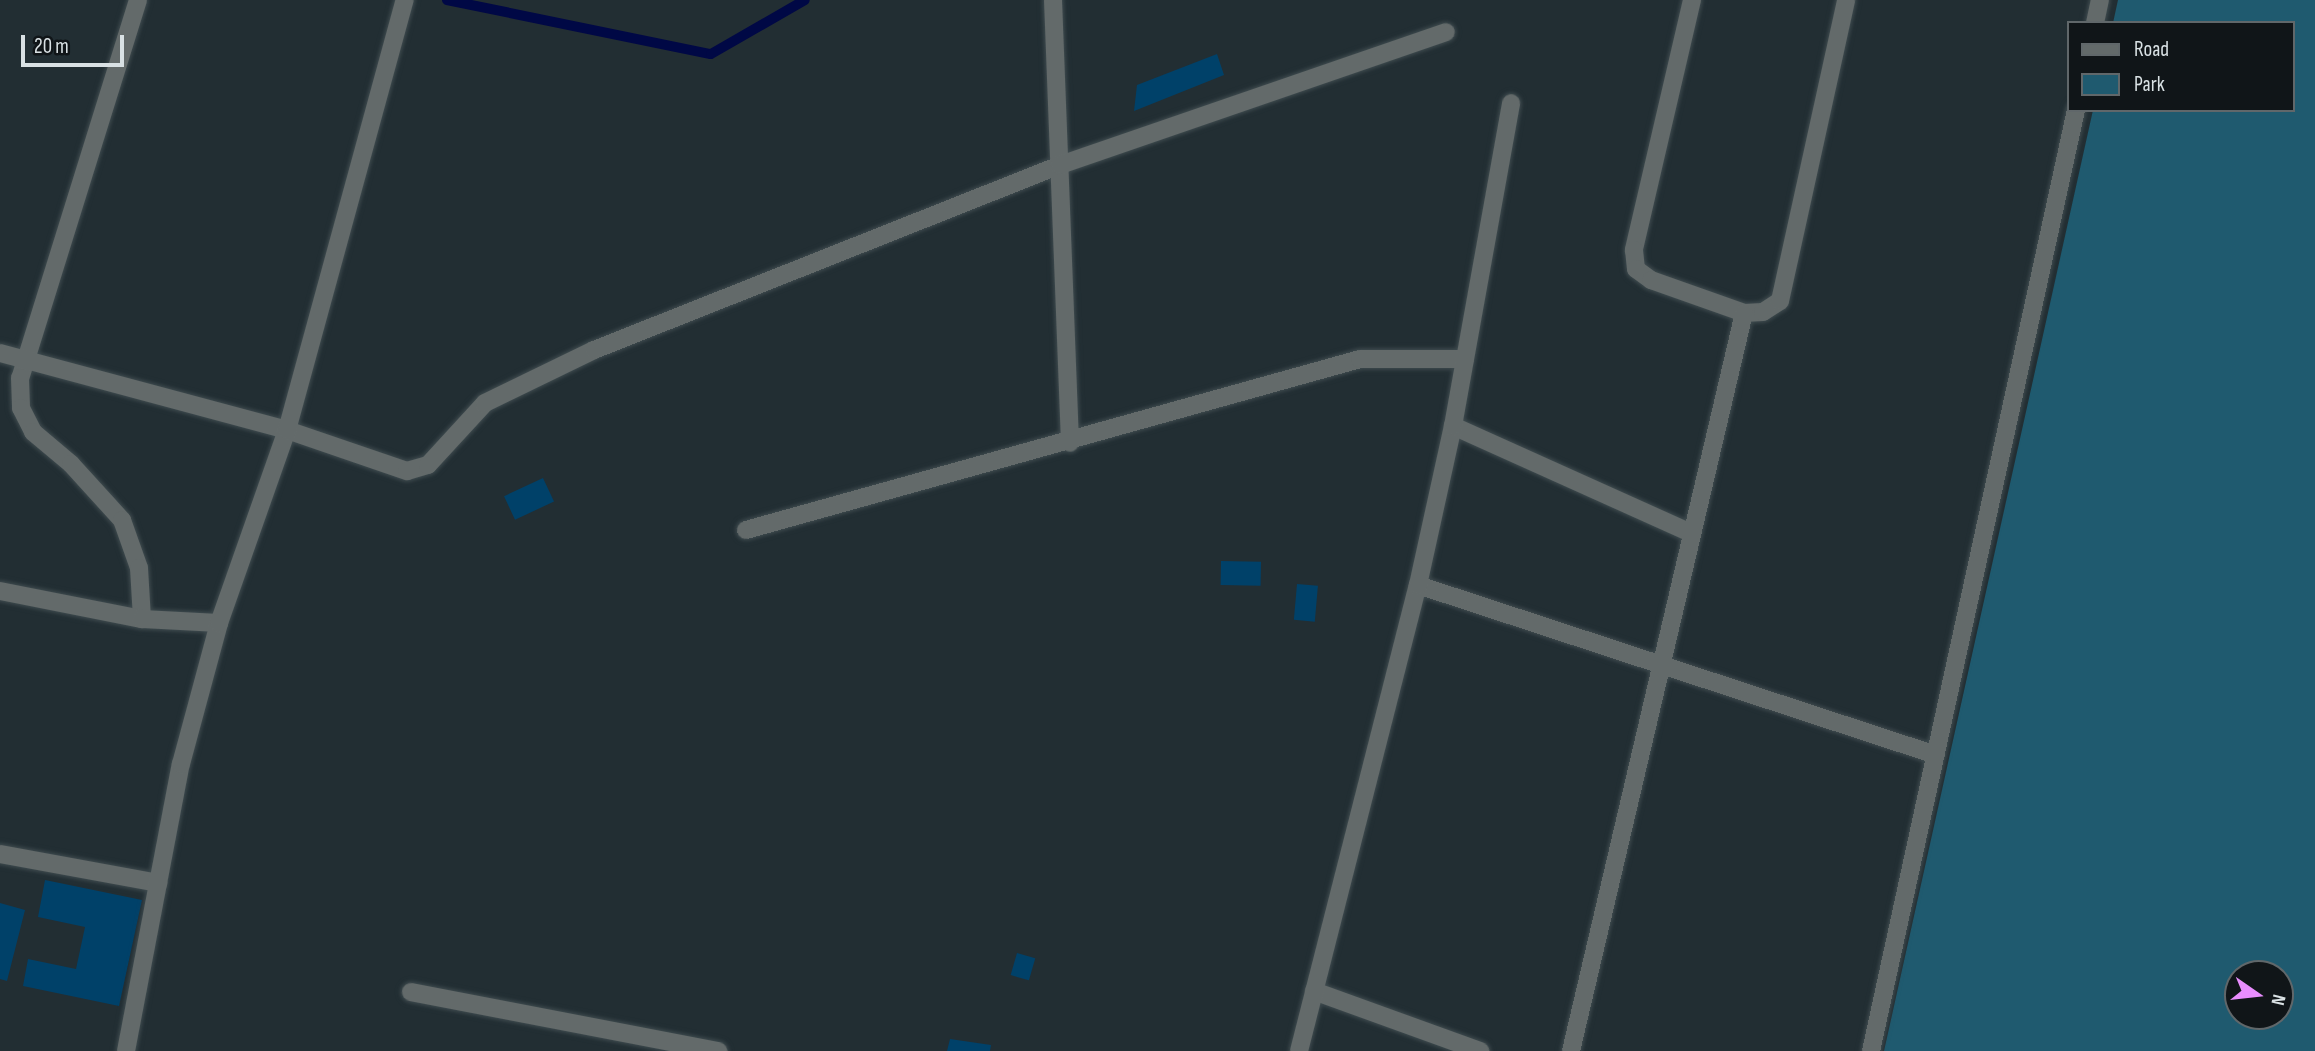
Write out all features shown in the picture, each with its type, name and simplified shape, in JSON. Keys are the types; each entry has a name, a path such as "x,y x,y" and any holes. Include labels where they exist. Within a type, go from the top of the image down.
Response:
{"street":[{"path":"138,0 20,379 21,408 33,432 71,464 122,520 139,568 142,619"},
{"path":"126,1051 181,764 219,623 287,430 405,0"},
{"path":"1053,0 1070,443"},
{"path":"1692,0 1634,250 1636,268 1651,280 1744,313 1763,312 1780,301 1846,0"},
{"path":"2095,21 2100,0"},
{"path":"0,353 287,430 407,471 428,465 485,402 594,350 1060,165 1446,32"},
{"path":"1299,1051 1418,585 1465,359 1511,103"},
{"path":"1871,1051 2076,112"},
{"path":"1571,1051 1659,664 1744,313"},
{"path":"746,530 1070,443 1360,359 1465,359"},
{"path":"1452,426 1691,533"},
{"path":"1418,585 1936,755"},
{"path":"0,591 142,619 219,623"},
{"path":"0,855 158,883"},
{"path":"1314,991 1480,1051"},
{"path":"411,992 718,1051"}],"green space":[{"path":"2118,0 2315,0 2315,1051 1884,1051 2093,112 2294,112 2294,21 2113,21"}],"building":[{"path":"1217,54 1224,75 1134,111 1137,85"},
{"path":"543,478 554,502 515,520 504,496"},
{"path":"1221,561 1261,562 1261,586 1221,585"},
{"path":"1297,584 1318,586 1315,622 1294,620"},
{"path":"45,880 142,900 119,1006 23,986 28,959 76,969 85,927 38,917"},
{"path":"0,903 25,910 7,981 0,979"},
{"path":"1017,953 1035,958 1029,980 1011,975"},
{"path":"950,1039 991,1045 990,1051 947,1051"}],"waterway":[{"path":"447,0 711,54 805,0"}]}
